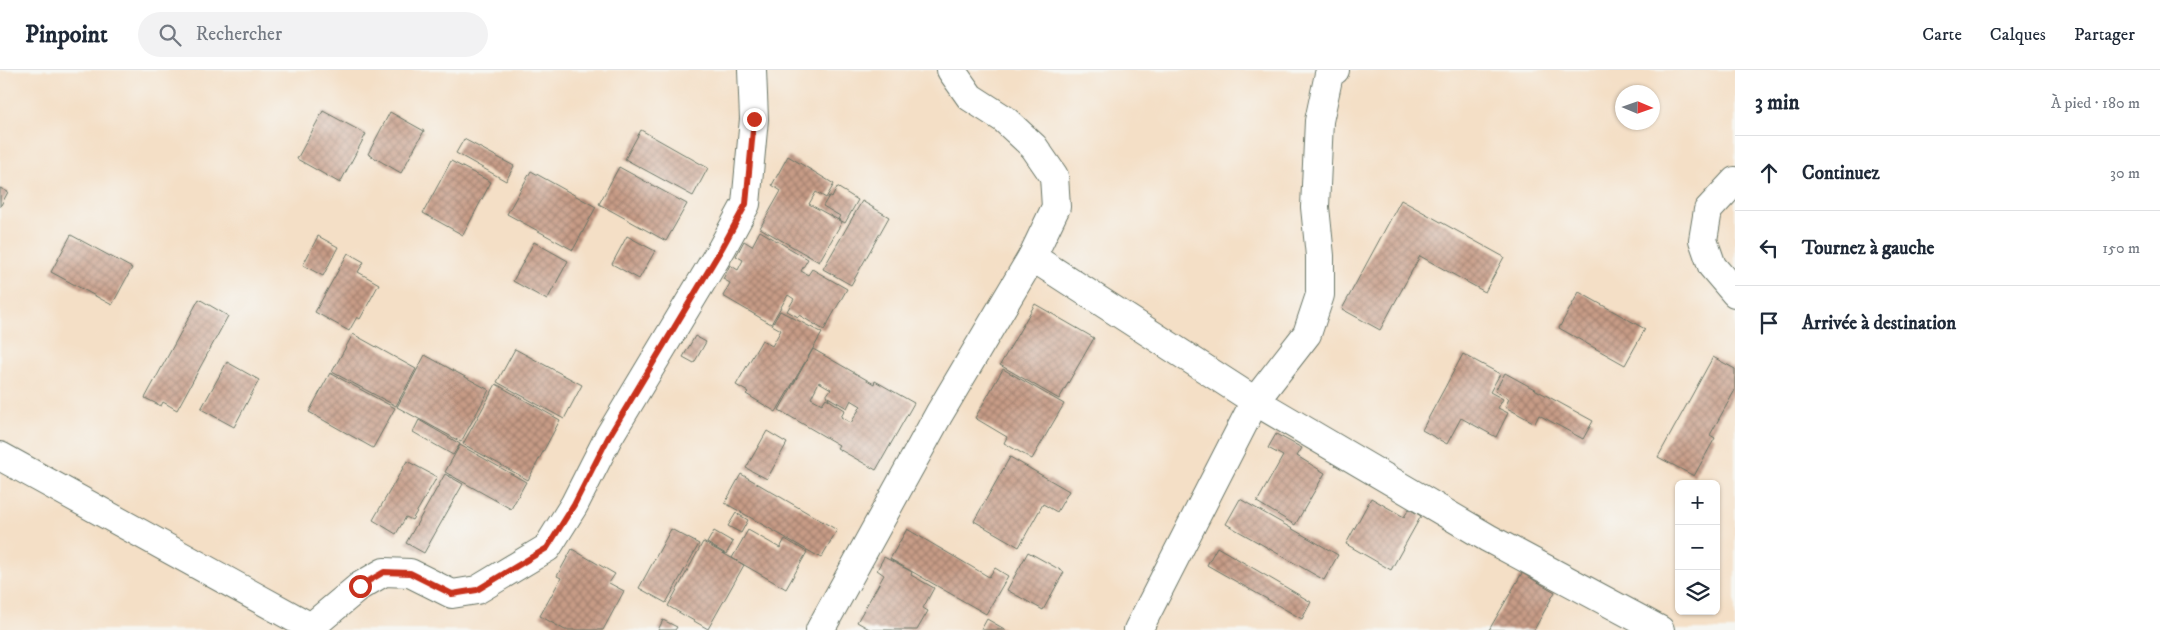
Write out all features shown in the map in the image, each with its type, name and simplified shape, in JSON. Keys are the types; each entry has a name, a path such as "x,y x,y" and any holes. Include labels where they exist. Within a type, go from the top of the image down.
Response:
{"street":[{"path":"0,456 313,628 360,586 384,572 410,573 452,594 477,590 547,548 574,505 608,438 722,248 746,204 754,119 752,70"},
{"path":"820,630 939,414 1032,257 1056,206 1054,176 1034,147 1004,119 970,97 951,70"},
{"path":"1138,630 1255,401 1307,334 1320,295 1320,256 1315,207 1319,121 1329,74 1335,70"},
{"path":"1735,181 1708,210 1703,240 1712,266 1735,293"},
{"path":"1032,257 1255,401 1488,538 1660,630"}],"building":[{"path":"323,111 366,134 340,183 297,159"},
{"path":"390,112 424,131 401,173 368,154"},
{"path":"641,130 708,168 693,196 625,159"},
{"path":"464,139 514,166 506,181 456,153"},
{"path":"788,156 834,184 826,198 816,192 809,204 842,222 819,262 760,228 781,191 772,185"},
{"path":"451,161 491,182 463,235 423,213"},
{"path":"619,167 687,204 666,241 599,204"},
{"path":"531,171 596,207 573,250 507,214"},
{"path":"837,187 858,200 845,223 838,219 840,216 823,206 829,196 832,198"},
{"path":"0,188 8,192 0,207"},
{"path":"1401,200 1504,257 1485,292 1420,256 1380,330 1342,309"},
{"path":"862,201 889,217 851,285 823,269"},
{"path":"760,231 808,259 801,271 808,275 812,269 847,289 824,330 799,315 798,317 787,311 794,299 788,295 771,324 723,296 730,283 723,279 730,265 738,270 743,260 736,256 744,241 752,246"},
{"path":"71,235 132,268 112,305 51,272"},
{"path":"318,236 338,247 323,276 303,265"},
{"path":"627,236 655,251 639,279 612,264"},
{"path":"534,242 568,261 547,300 513,281"},
{"path":"348,253 364,262 358,272 379,284 360,319 357,317 349,331 315,312"},
{"path":"1579,292 1645,329 1625,365 1559,328"},
{"path":"199,299 228,316 177,410 163,402 161,406 145,398"},
{"path":"1035,304 1094,338 1059,399 1000,365"},
{"path":"780,311 822,333 776,412 746,394 748,392 736,385 762,340 772,346 781,330 772,325"},
{"path":"353,334 416,369 396,406 332,372"},
{"path":"695,336 706,342 694,363 683,357"},
{"path":"515,349 582,385 564,419 497,382"},
{"path":"813,349 874,384 875,381 914,403 876,470 837,448 839,445 779,410","holes":["819,382 831,389 826,396 847,408 851,400 861,406 851,423 841,417 845,410 826,398 822,404 811,398"]},
{"path":"1463,354 1500,374 1490,392 1503,399 1498,408 1508,413 1496,437 1461,418 1447,444 1422,430"},
{"path":"425,355 489,390 461,442 397,407"},
{"path":"1713,357 1735,369 1735,390 1710,435 1715,438 1694,476 1658,457"},
{"path":"227,362 259,380 234,427 201,409"},
{"path":"1003,369 1064,404 1032,459 1004,443 1007,437 975,418"},
{"path":"330,373 395,408 373,448 309,412"},
{"path":"1505,373 1593,421 1583,439 1539,415 1535,423 1505,407 1509,399 1495,391"},
{"path":"496,384 560,420 528,480 463,444"},
{"path":"419,420 460,444 453,455 413,432"},
{"path":"767,431 787,443 767,479 746,468"},
{"path":"1276,434 1302,448 1297,456 1325,473 1295,525 1257,502 1283,456 1268,448"},
{"path":"460,445 526,482 511,509 445,472"},
{"path":"1010,457 1069,491 1057,512 1043,504 1019,547 974,521"},
{"path":"407,461 437,477 412,520 406,517 396,534 373,520"},
{"path":"445,474 463,484 424,553 406,543"},
{"path":"741,474 837,530 821,558 725,503"},
{"path":"1371,498 1404,517 1409,509 1421,516 1391,570 1346,544"},
{"path":"1240,499 1338,555 1324,580 1226,524"},
{"path":"736,513 748,520 741,533 728,526"},
{"path":"671,529 699,544 666,603 639,588"},
{"path":"907,529 989,577 995,568 1008,576 986,614 890,559"},
{"path":"748,530 780,548 785,539 807,552 786,589 732,558"},
{"path":"714,531 733,542 726,554 707,543"},
{"path":"703,542 744,565 708,629 668,606"},
{"path":"1217,547 1311,602 1302,619 1207,565"},
{"path":"572,549 615,574 609,583 624,591 603,630 565,630 540,616 561,578 557,576"},
{"path":"1028,552 1064,572 1043,610 1007,590"},
{"path":"884,557 912,572 911,575 934,588 923,608 928,611 917,630 871,630 857,622 884,575 877,570"},
{"path":"1522,573 1555,592 1534,630 1489,630"},
{"path":"987,619 1006,630 981,630"},
{"path":"663,620 677,627 675,630 658,630"}],"route":[{"path":"360,586 384,572 410,573 452,594 477,590 511,572 547,548 574,505 608,438 722,248 746,204 754,119"}]}
